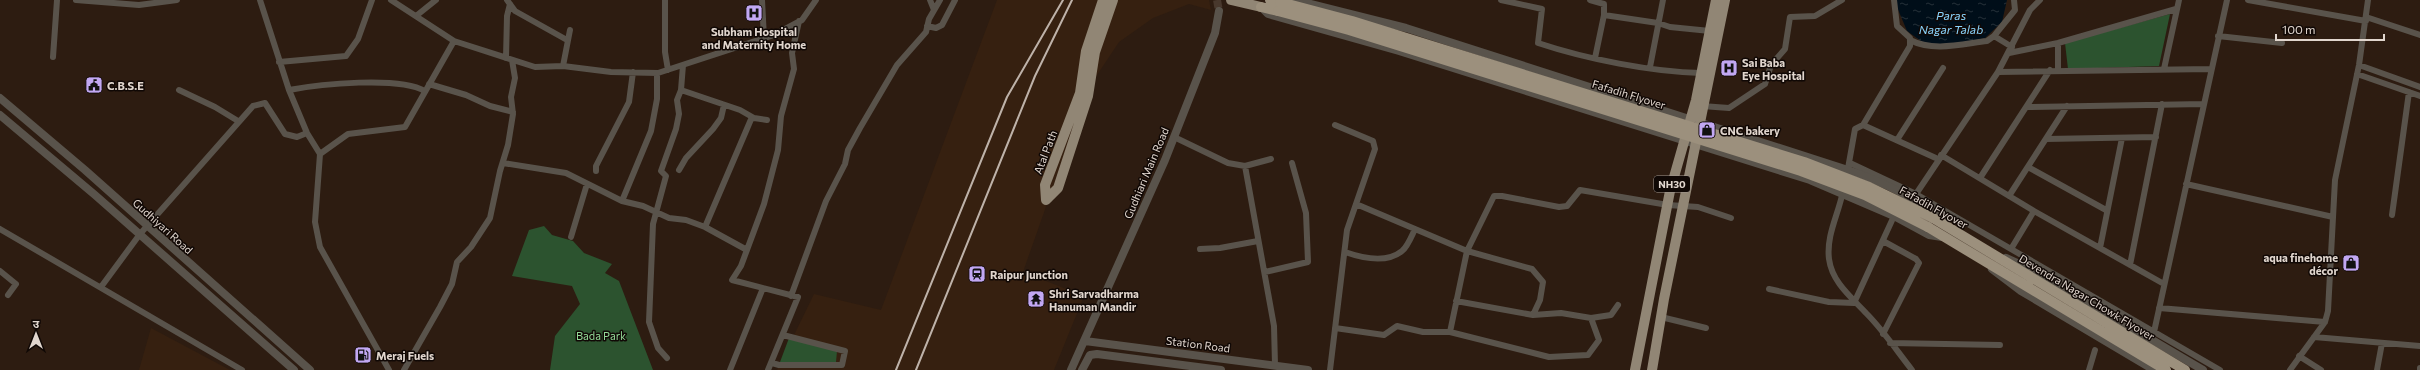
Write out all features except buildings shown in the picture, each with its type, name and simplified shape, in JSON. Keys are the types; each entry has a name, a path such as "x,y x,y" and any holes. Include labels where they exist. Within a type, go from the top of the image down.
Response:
{"highway":[{"name":"Fafadih Flyover","path":"1270,0 1279,7"},
{"name":"Fafadih Flyover","path":"1261,7 1279,7 1360,23 1804,162 1869,187 1930,222 1973,242"},
{"name":"Fafadih Flyover","path":"1930,222 1945,237 1974,255"},
{"name":"Devendra Nagar Chowk Flyover","path":"1973,242 2185,370"},
{"name":"Devendra Nagar Chowk Flyover","path":"1974,255 2166,370"}],"main road":[{"name":"Atal Path","path":"1103,0 1086,51 1080,93 1045,185 1046,200 1058,188 1088,96 1095,52 1113,0"},
{"path":"1231,0 1261,7"},
{"name":"NH30","path":"1635,370 1645,312 1670,191 1689,144 1695,121 1701,73 1716,0"},
{"name":"NH30","path":"1695,121 1702,106 1725,0"},
{"name":"NH30","path":"1652,370 1682,206 1689,144"}],"street":[{"path":"53,57 57,0"},
{"path":"76,0 139,3 177,0"},
{"path":"260,0 289,90 307,133 320,154 315,222 320,246 389,370"},
{"path":"279,62 346,56 358,39 372,0"},
{"path":"391,0 454,42 535,68 563,66 657,73 764,38 799,21 816,0"},
{"path":"416,16 436,0"},
{"path":"665,0 664,52 668,70"},
{"path":"762,0 764,38"},
{"path":"930,0 934,10"},
{"path":"791,296 826,201 845,164 848,150 897,65 912,51 926,32 934,10 940,0"},
{"path":"927,26 936,28 942,25 955,0"},
{"path":"1295,0 1406,28 1695,121 1849,167 1916,194 2220,370"},
{"path":"1501,0 1542,9 1538,44 1595,58 1680,73 1701,73"},
{"path":"1590,0 1604,4 1604,14 1595,58"},
{"path":"1650,67 1663,0"},
{"path":"1702,106 1729,108 1766,84 1770,65 1785,49 1790,17 1815,16 1842,0"},
{"path":"1894,0 1897,26 1910,40 1921,45 1935,47 1987,41 1994,36 2015,10 2014,0"},
{"path":"1916,194 1998,72 2030,10 2040,0"},
{"path":"2164,69 2179,0"},
{"path":"2154,332 2227,0"},
{"path":"2248,0 2366,19 2420,35"},
{"path":"2290,370 2325,322 2330,303 2333,217 2339,154 2359,65 2368,0"},
{"path":"509,2 524,16 552,29 567,40"},
{"path":"404,370 452,284 457,262 471,247 490,218 508,145 513,112 511,97 515,78 509,59 507,16 509,2"},
{"path":"1261,7 1268,14 1399,51 1689,144 1810,180 1894,216 1928,235 1945,237"},
{"path":"2009,53 2058,43 2176,9"},
{"name":"Gudhiari Main Road","path":"1071,370 1080,345 1085,341 1174,137 1215,33 1219,11"},
{"path":"1604,14 1658,23 1670,27 1710,31"},
{"path":"768,370 798,297 732,280 741,266 764,204 778,150 781,116 794,69 792,53 799,21"},
{"path":"563,66 570,30"},
{"path":"1994,36 2012,47"},
{"path":"2218,36 2282,43"},
{"path":"1910,40 1910,46 1863,125 1855,131 1843,194 1834,218 1828,258 1831,270 1840,285 1854,303 1866,312 1912,370"},
{"path":"320,154 348,134 405,127 454,42"},
{"path":"2058,43 2058,70"},
{"path":"667,358 658,348 649,322 653,224 666,176 662,172 675,134 679,114 677,100 681,90 683,65"},
{"path":"2359,65 2420,87"},
{"path":"1897,140 1943,68"},
{"path":"1998,72 2050,70 2211,69"},
{"path":"1980,178 2050,70"},
{"path":"596,171 596,166 629,102 633,72"},
{"path":"622,201 651,131 657,99 657,73"},
{"path":"2357,74 2420,96"},
{"path":"289,90 316,85 395,84 417,87 425,91"},
{"path":"429,84 466,95 490,106 513,112"},
{"path":"179,90 215,107 238,121"},
{"path":"681,90 740,110 752,117 767,120"},
{"path":"2392,215 2409,92"},
{"name":"Gudhiyari Road","path":"0,98 310,370"},
{"path":"101,287 140,234 238,121 254,106 265,103 285,134 297,137 307,133"},
{"path":"2130,265 2162,104"},
{"path":"2027,107 2204,104"},
{"path":"679,170 686,158 713,129 721,118 724,105"},
{"path":"2009,196 2067,106"},
{"name":"Gudhiyari Road","path":"0,115 140,234 294,370"},
{"path":"705,227 752,117"},
{"path":"1330,370 1347,230 1373,156 1373,141 1335,125"},
{"path":"1863,125 1940,157 1980,178 2034,211 2164,284"},
{"path":"1174,137 1217,158 1245,166 1271,159"},
{"path":"2046,139 2156,137"},
{"path":"2100,248 2106,210 2122,138"},
{"path":"503,163 566,173 622,201 643,206 656,213 705,227 747,250"},
{"path":"1265,272 1308,262 1306,213 1292,163"},
{"path":"1245,166 1274,326 1275,365"},
{"path":"1849,167 1911,198 1931,210 1973,242 2035,271 2203,370"},
{"path":"2028,167 2106,210"},
{"path":"571,237 588,184"},
{"path":"2186,184 2333,217"},
{"path":"1450,332 1467,251 1494,196 1502,196 1559,207 1567,206 1580,190 1668,205 1698,207 1731,218"},
{"path":"1356,204 1467,251 1532,269 1543,282 1540,300 1533,315"},
{"path":"2011,249 2034,211"},
{"path":"1854,303 1894,216"},
{"path":"1345,252 1362,258 1388,258 1403,250 1415,229"},
{"path":"1,231 101,287 242,370"},
{"path":"1200,249 1220,248 1258,241"},
{"path":"1883,241 1916,259 1919,263 1883,334"},
{"path":"1974,255 2021,291 2154,370"},
{"path":"0,271 16,284 8,295"},
{"path":"730,370 763,288"},
{"path":"1769,289 1829,302 1854,303"},
{"path":"1456,302 1533,315 1561,313 1591,318 1611,315 1618,305"},
{"path":"2159,308 2325,322"},
{"path":"1661,317 1706,328"},
{"path":"1335,328 1384,335 1397,326 1423,332 1450,332 1549,357 1588,355 1599,340 1591,318"},
{"path":"772,363 779,365 831,368 842,365 844,352 783,335"},
{"path":"2314,337 2420,346"},
{"name":"Station Road","path":"1085,341 1308,370"},
{"path":"1890,343 2000,345"},
{"path":"2377,370 2382,343"},
{"path":"2089,370 2095,350"},
{"name":"Station Road","path":"1082,370 1090,355 1097,354 1172,367 1221,370"},
{"path":"2299,356 2321,370"}],"shaded area":[{"path":"997,0 1209,0 1211,10 1189,4 1153,18 1119,42 1087,90 1023,272 1084,296 1054,370 777,370 814,294 881,310"},
{"path":"151,328 230,370 139,370"}],"green space":[{"path":"2170,14 2159,66 2068,69 2065,43"},
{"name":"Bada Park","path":"544,226 552,235 573,241 584,253 612,264 605,273 619,281 653,370 550,370 555,336 580,304 572,286 512,276 529,230"},
{"path":"789,338 837,351 836,362 780,362"}],"water":[{"name":"Paras Nagar Talab","path":"1894,0 2007,0 2002,22 1985,38 1957,44 1925,44 1907,31"}],"tunnel":[{"path":"1217,0 1219,11"}],"railway":[{"path":"896,370 1007,97 1063,0"},
{"path":"916,370 1035,76 1072,0"}],"place":[{"name":"Subham Hospital and Maternity Home","path":"754,13"},
{"name":"Sai Baba Eye Hospital","path":"1729,68"},
{"name":"C.B.S.E","path":"94,85"},
{"name":"CNC bakery","path":"1707,130"},
{"name":"aqua finehome décor","path":"2351,263"},
{"name":"Raipur Junction","path":"977,274"},
{"name":"Shri Sarvadharma Hanuman Mandir","path":"1036,299"},
{"name":"Meraj Fuels","path":"363,355"}]}
